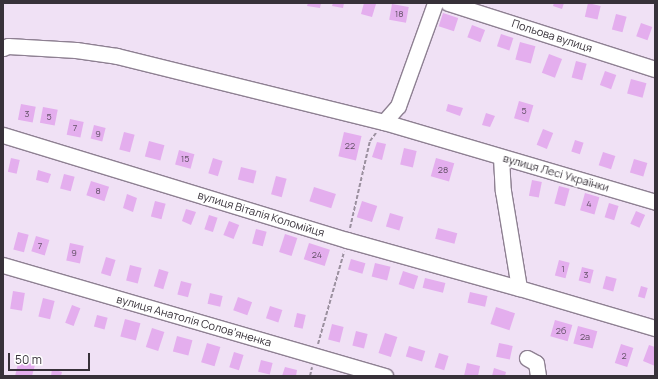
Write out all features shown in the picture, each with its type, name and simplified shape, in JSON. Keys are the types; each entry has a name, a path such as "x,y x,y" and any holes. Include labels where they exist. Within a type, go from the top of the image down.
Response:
{"street":[{"path":"384,122 398,106 435,3"},
{"name":"Польова вулиця","path":"448,3 655,69"},
{"name":"вулиця Лесі Українки","path":"3,48 8,46 76,50 117,56 384,122 655,202"},
{"name":"вулиця Віталія Коломійця","path":"3,135 347,240 655,328"},
{"path":"501,157 502,191 519,288"},
{"name":"вулиця Анатолія Соловʼяненка","path":"3,265 385,376"},
{"path":"527,358 536,363 538,376"}],"building":[{"path":"308,3 321,3 320,8 307,6"},
{"path":"333,3 344,3 343,8 332,6"},
{"path":"364,3 376,4 372,17 361,14"},
{"path":"554,3 564,3 562,9 553,6"},
{"path":"588,3 601,6 598,20 585,17"},
{"path":"392,4 409,7 406,23 389,20"},
{"path":"443,13 458,18 454,31 439,26"},
{"path":"616,14 627,17 622,32 612,29"},
{"path":"641,23 652,27 647,40 636,36"},
{"path":"472,25 485,30 480,42 467,37"},
{"path":"501,34 513,38 509,50 497,46"},
{"path":"520,42 535,46 531,64 515,59"},
{"path":"549,54 562,59 555,78 542,73"},
{"path":"576,61 587,64 582,80 572,77"},
{"path":"605,71 616,75 611,89 600,85"},
{"path":"631,79 646,83 643,98 627,93"},
{"path":"519,101 533,105 528,122 514,118"},
{"path":"21,104 36,107 33,123 18,120"},
{"path":"448,104 463,108 460,116 446,111"},
{"path":"43,107 58,110 55,126 40,123"},
{"path":"486,113 495,116 490,127 482,125"},
{"path":"70,119 84,122 80,138 67,135"},
{"path":"94,125 106,128 102,141 91,139"},
{"path":"543,129 553,133 547,149 537,145"},
{"path":"124,132 135,135 130,152 119,149"},
{"path":"344,132 362,136 356,160 338,156"},
{"path":"575,140 584,143 580,154 571,151"},
{"path":"149,141 164,145 160,161 145,156"},
{"path":"377,142 386,144 382,160 372,157"},
{"path":"404,148 417,151 413,167 400,165"},
{"path":"179,150 194,154 191,169 175,164"},
{"path":"603,152 615,156 611,169 599,165"},
{"path":"11,158 20,160 17,174 8,172"},
{"path":"213,158 223,161 218,176 208,173"},
{"path":"436,158 454,163 449,182 431,176"},
{"path":"634,159 647,163 643,176 630,172"},
{"path":"241,167 257,171 253,183 238,180"},
{"path":"38,170 51,174 48,183 36,180"},
{"path":"64,174 75,177 71,191 60,188"},
{"path":"276,176 287,179 282,197 271,194"},
{"path":"532,180 542,182 539,198 529,196"},
{"path":"91,181 109,187 104,201 86,195"},
{"path":"559,186 570,189 565,206 554,203"},
{"path":"314,187 336,194 331,208 309,201"},
{"path":"585,193 599,197 594,214 580,210"},
{"path":"127,194 137,198 133,212 123,208"},
{"path":"155,201 166,204 161,219 151,216"},
{"path":"362,201 377,206 372,222 357,217"},
{"path":"609,203 619,206 614,220 605,217"},
{"path":"186,209 196,212 191,225 182,221"},
{"path":"636,211 645,215 639,228 630,224"},
{"path":"390,213 403,217 399,230 386,226"},
{"path":"209,215 218,218 213,232 204,229"},
{"path":"229,221 239,225 234,239 223,235"},
{"path":"438,228 457,233 454,244 435,239"},
{"path":"256,229 267,232 263,246 252,243"},
{"path":"18,232 29,235 24,252 13,249"},
{"path":"285,234 297,238 291,256 279,252"},
{"path":"36,236 49,240 45,255 31,251"},
{"path":"70,243 84,246 80,264 66,261"},
{"path":"309,243 330,250 325,266 304,259"},
{"path":"106,257 116,260 111,276 101,273"},
{"path":"351,259 365,263 362,274 348,270"},
{"path":"559,260 570,263 565,278 555,275"},
{"path":"375,263 391,267 387,280 372,277"},
{"path":"130,265 142,268 138,283 126,281"},
{"path":"582,267 594,270 590,283 579,281"},
{"path":"159,269 169,272 163,289 154,286"},
{"path":"403,271 418,276 414,289 399,284"},
{"path":"606,276 617,279 613,291 603,289"},
{"path":"425,278 445,283 443,293 423,288"},
{"path":"181,281 192,284 188,297 177,295"},
{"path":"641,286 648,288 645,299 638,297"},
{"path":"13,291 25,293 22,311 10,309"},
{"path":"470,292 488,296 485,307 468,303"},
{"path":"210,293 223,296 220,307 208,304"},
{"path":"238,297 252,302 247,315 233,310"},
{"path":"43,298 55,301 50,319 38,316"},
{"path":"72,305 80,308 74,326 65,323"},
{"path":"270,306 282,310 278,322 266,318"},
{"path":"496,307 515,313 509,330 490,324"},
{"path":"297,313 306,315 303,329 294,327"},
{"path":"97,315 108,318 105,329 94,327"},
{"path":"125,319 140,323 136,341 120,336"},
{"path":"555,320 572,325 568,341 550,336"},
{"path":"332,324 344,327 340,342 328,340"},
{"path":"578,326 597,331 593,349 573,343"},
{"path":"152,328 164,332 158,351 146,347"},
{"path":"356,331 368,334 364,348 352,346"},
{"path":"385,333 397,337 391,357 379,353"},
{"path":"177,336 192,340 188,356 173,351"},
{"path":"207,343 220,347 215,366 201,362"},
{"path":"499,343 513,346 510,360 496,357"},
{"path":"621,344 633,348 627,367 615,363"},
{"path":"649,345 655,347 655,366 643,361"},
{"path":"409,346 425,351 422,361 406,357"},
{"path":"234,352 244,355 239,370 229,367"},
{"path":"439,353 449,356 444,370 435,367"},
{"path":"19,360 35,365 32,376 15,376"},
{"path":"261,360 273,363 270,375 258,372"},
{"path":"467,363 480,366 478,376 464,376"},
{"path":"285,367 297,370 296,376 282,376"},
{"path":"494,368 506,372 505,376 492,376"},
{"path":"52,369 62,372 61,376 51,376"}]}
